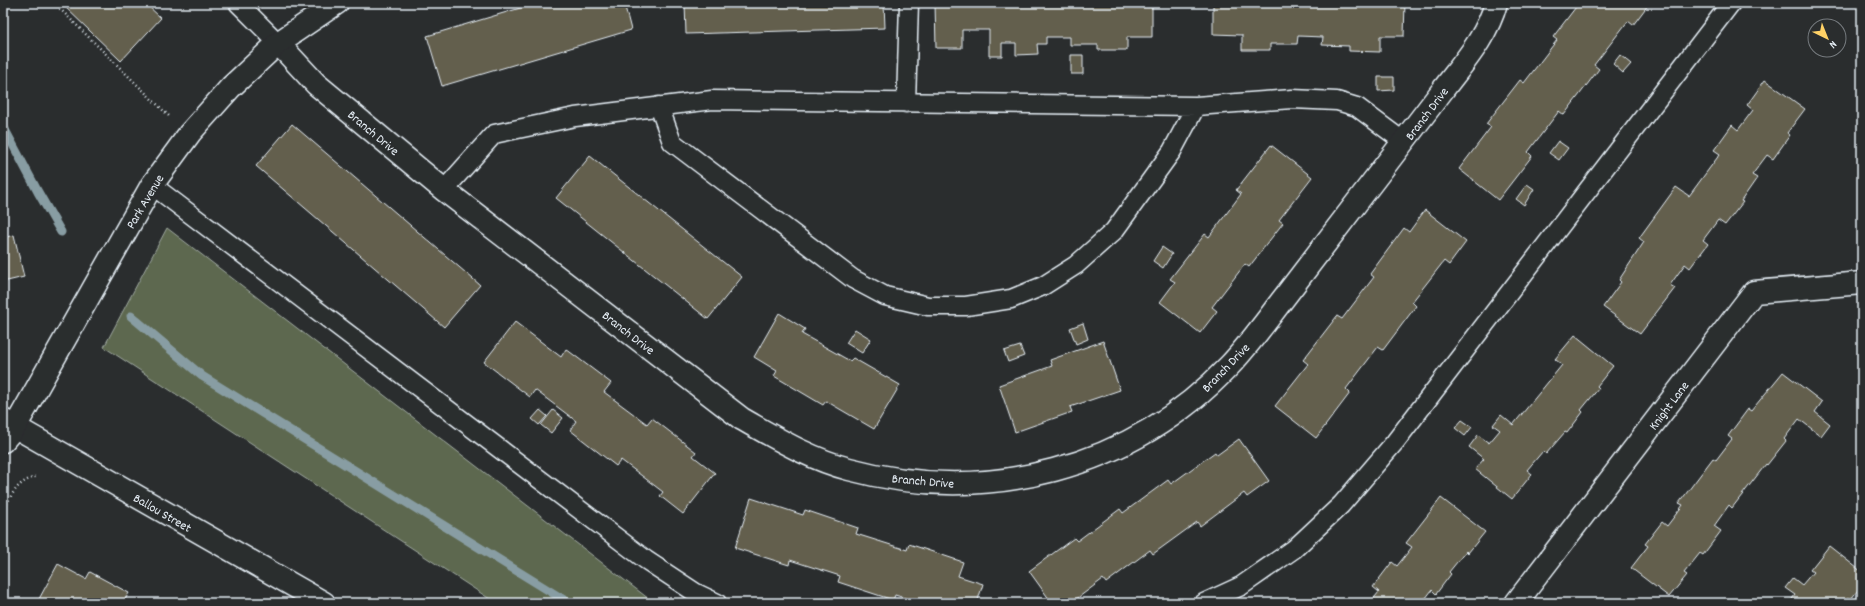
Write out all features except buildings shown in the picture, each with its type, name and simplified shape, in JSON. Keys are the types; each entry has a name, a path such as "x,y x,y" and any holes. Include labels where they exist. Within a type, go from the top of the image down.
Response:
{"street":[{"name":"Park Avenue","path":"7,429 152,185 190,133 231,87 278,43 337,3"},
{"name":"Branch Drive","path":"278,43 316,84 444,190 742,419 795,449 847,469 900,480 952,484 1002,481 1051,472 1100,456 1149,431 1191,402 1230,365 1250,342 1404,142 1478,42 1491,20 1496,3"},
{"name":"Knight Lane","path":"1516,603 1754,292 1862,283"},
{"name":"Ballou Street","path":"7,429 324,603"}],"lane":[{"path":"238,3 278,43"},
{"path":"906,103 909,3"},
{"path":"1204,603 1241,586 1294,549 1341,505 1395,442 1731,3"},
{"path":"444,190 494,134 575,117 712,100 1196,106 1292,99 1337,101 1357,107 1404,142"},
{"path":"659,106 672,142 853,279 886,296 928,306 966,306 1011,299 1043,286 1076,265 1114,230 1172,151 1196,106"},
{"path":"152,185 646,560 696,593 717,603"}],"path":[{"path":"54,3 169,116"},
{"path":"3,511 13,492 22,482 38,476"}],"green space":[{"path":"167,228 656,603 496,603 104,347"}],"waterway":[{"path":"3,126 61,232"},
{"path":"131,316 202,376 569,603"}]}
